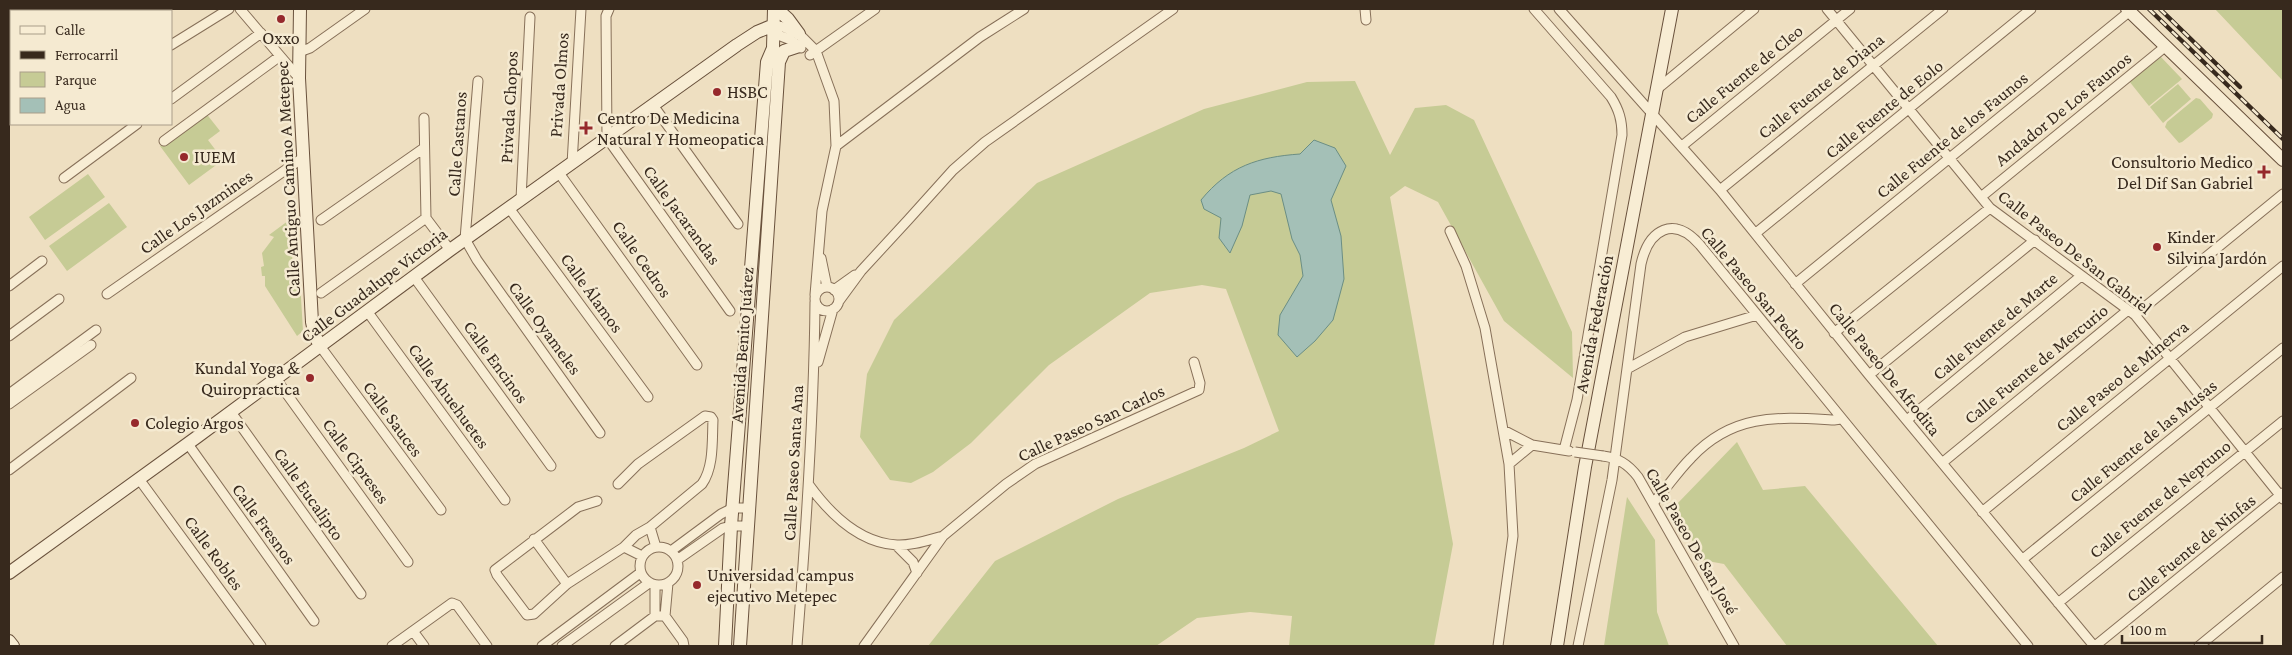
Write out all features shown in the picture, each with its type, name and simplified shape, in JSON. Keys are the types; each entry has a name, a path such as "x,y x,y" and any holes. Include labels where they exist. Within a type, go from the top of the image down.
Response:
{"main road":[{"name":"Calle Antiguo Camino A Metepec","path":"300,9 299,78 312,322 315,336 320,346"},
{"name":"Avenida Federación","path":"1557,646 1586,466 1672,9"},
{"path":"2129,10 2283,160"},
{"name":"Calle Guadalupe Victoria","path":"9,573 188,444 520,199 560,173 775,18"},
{"path":"775,18 799,40 784,51 779,62"},
{"name":"Avenida Benito Juárez","path":"726,646 731,526 767,62 773,48 775,18"},
{"name":"Avenida Benito Juárez","path":"740,646 779,62 773,48"},
{"path":"9,641 14,646"}],"street":[{"path":"172,44 229,9"},
{"path":"240,9 299,78"},
{"path":"299,52 308,49 365,9"},
{"name":"Privada Olmos","path":"572,164 581,9"},
{"path":"608,138 606,16 609,9"},
{"path":"815,55 875,9"},
{"path":"836,146 980,37 1024,9"},
{"path":"862,271 831,288 820,289 815,298 817,306 824,311 833,309 862,271 953,170 985,142 1173,9"},
{"path":"1365,9 1366,20"},
{"path":"1534,9 1611,97 1620,114 1622,124 1622,135 1579,390 1564,450"},
{"name":"Calle Paseo De Afrodita","path":"1559,9 1720,190 1756,233 1794,284 2095,646"},
{"path":"1656,90 1754,9"},
{"name":"Calle Paseo De San Gabriel","path":"1827,9 1990,208 2132,312 2244,452 2282,496"},
{"name":"Calle Fuente de Cleo","path":"1682,146 1850,9"},
{"name":"Calle Fuente de Diana","path":"1720,190 1943,9"},
{"name":"Calle Fuente de Eolo","path":"1756,233 2031,9"},
{"name":"Calle Fuente de los Faunos","path":"1794,284 2129,10"},
{"name":"Privada Chopos","path":"520,199 530,17"},
{"name":"Calle Paseo Santa Ana","path":"775,18 791,40 799,40 815,55 829,84 834,101 836,146 822,211 815,298 815,372 797,646"},
{"path":"172,98 261,33"},
{"name":"Andador De Los Faunos","path":"1981,197 2166,46"},
{"path":"164,141 280,56"},
{"name":"Calle Castanos","path":"465,239 478,81"},
{"path":"653,105 738,224"},
{"path":"424,118 426,218 450,250"},
{"path":"64,178 137,125"},
{"name":"Calle Jacarandas","path":"608,138 730,311"},
{"path":"321,220 424,148"},
{"name":"Calle Los Jazmines","path":"107,294 304,157"},
{"name":"Calle Cedros","path":"560,173 697,365"},
{"name":"Calle Fuente de Mercurio","path":"1942,463 2283,194"},
{"name":"Calle Álamos","path":"509,208 648,397"},
{"path":"1834,332 1990,208"},
{"path":"321,293 426,218"},
{"name":"Calle Paseo San Pedro","path":"1578,646 1616,458 1645,246 1654,235 1664,230 1678,230 1694,238 2028,646"},
{"path":"1450,231 1466,266 1485,328 1509,464 1514,536 1498,646"},
{"name":"Calle Oyameles","path":"465,239 477,260 600,433"},
{"path":"1869,375 2035,240"},
{"name":"Calle Paseo Santa Ana","path":"819,249 831,288"},
{"path":"9,286 42,261"},
{"name":"Calle Paseo de Minerva","path":"1982,512 2283,266"},
{"name":"Calle Fuente de Marte","path":"1907,420 2081,276"},
{"name":"Calle Encinos","path":"414,277 551,466"},
{"path":"831,288 839,301"},
{"path":"9,336 59,299"},
{"name":"Calle Paseo Santa Ana","path":"815,372 833,309"},
{"name":"Calle Ahuehuetes","path":"367,311 505,500"},
{"path":"1627,369 1685,337 1757,315"},
{"path":"9,394 96,330"},
{"path":"9,404 91,345"},
{"name":"Calle Sauces","path":"320,346 441,510"},
{"name":"Calle Fuente de las Musas","path":"2022,559 2283,348"},
{"name":"Calle Paseo San Carlos","path":"864,646 943,536 972,510 1035,464 1199,390 1200,383 1194,362"},
{"path":"9,470 131,378"},
{"name":"Calle Cipreses","path":"276,379 408,562"},
{"name":"Calle Eucalipto","path":"231,412 361,594"},
{"path":"597,501 578,507 495,570 527,615 534,614 567,584 624,547 702,484 708,476 713,420 711,417 705,416 638,464 618,484"},
{"path":"1654,502 1700,448 1719,435 1739,425 1759,419 1786,417 1841,419"},
{"name":"Calle Fuente de Neptuno","path":"2058,603 2283,421"},
{"path":"1504,430 1532,445 1616,458"},
{"name":"Calle Fresnos","path":"188,444 314,622"},
{"path":"1509,464 1532,445"},
{"name":"Calle Paseo De San José","path":"1616,458 1632,470 1654,502 1734,646"},
{"name":"Calle Robles","path":"139,479 261,646"},
{"path":"809,485 824,506 840,521 872,538 896,545 924,542 943,536"},
{"name":"Calle Fuente de Ninfas","path":"2095,646 2282,496"},
{"path":"671,551 721,514 733,508 748,508"},
{"path":"677,560 719,530 731,526 747,526"},
{"path":"650,527 656,547"},
{"path":"534,539 567,584"},
{"path":"896,545 913,562 917,573"},
{"path":"624,547 642,556"},
{"path":"642,556 656,547 671,551 677,560 677,573 668,583 665,616 683,641 684,646"},
{"path":"542,646 640,573 642,556"},
{"path":"640,573 652,584 655,616"},
{"path":"2199,646 2283,577"},
{"path":"562,646 652,584 668,583"},
{"path":"392,646 450,604 455,604 487,646"},
{"path":"614,646 655,616 665,616"},
{"path":"413,631 424,646"}],"green space":[{"path":"2215,9 2283,9 2283,81"},
{"path":"2160,56 2182,79 2149,106 2129,81"},
{"path":"1355,81 1390,155 1415,108 1446,105 1474,120 1572,332 1573,378 1504,321 1438,202 1405,186 1390,197 1453,544 1434,646 1289,646 1292,616 1250,612 1197,618 1156,646 928,646 995,561 1118,499 1244,448 1279,431 1226,289 1202,285 1150,293 1049,365 971,443 933,472 911,483 890,480 860,437 867,374 894,320 1037,183 1204,109 1307,82"},
{"path":"2178,84 2191,99 2163,123 2150,107"},
{"path":"2196,98 2200,99 2213,114 2212,118 2179,143 2165,127 2167,122"},
{"path":"205,112 220,131 208,140 223,160 189,185 160,146"},
{"path":"88,174 105,197 45,240 29,217"},
{"path":"109,203 127,227 67,271 49,246"},
{"path":"296,215 298,249 292,256 294,276 300,281 303,331 297,336 265,286 265,276 262,276 261,267 264,266 262,253 274,237 269,235"},
{"path":"1737,442 1763,490 1805,486 1938,646 1787,646 1724,564 1702,560 1675,506"},
{"path":"1627,497 1655,540 1657,612 1669,646 1604,646"}],"water":[{"path":"1314,140 1335,148 1346,166 1331,200 1341,236 1344,279 1333,320 1315,341 1297,357 1278,335 1280,315 1303,276 1300,255 1292,239 1281,194 1271,191 1250,195 1242,226 1230,253 1219,238 1221,218 1204,209 1201,200 1222,179 1245,165 1285,155 1300,154"}],"railway":[{"path":"2149,9 2283,139"},
{"path":"2160,9 2240,87"}],"place":[{"name":"Oxxo","path":"281,19"},
{"name":"HSBC","path":"717,92"},
{"name":"Centro De Medicina Natural Y Homeopatica","path":"586,128"},
{"name":"IUEM","path":"184,157"},
{"name":"Consultorio Medico Del Dif San Gabriel","path":"2264,172"},
{"name":"Kinder Silvina Jardón","path":"2157,247"},
{"name":"Kundal Yoga & Quiropractica","path":"310,378"},
{"name":"Colegio Argos","path":"135,423"},
{"name":"Universidad campus ejecutivo Metepec","path":"697,585"}]}
